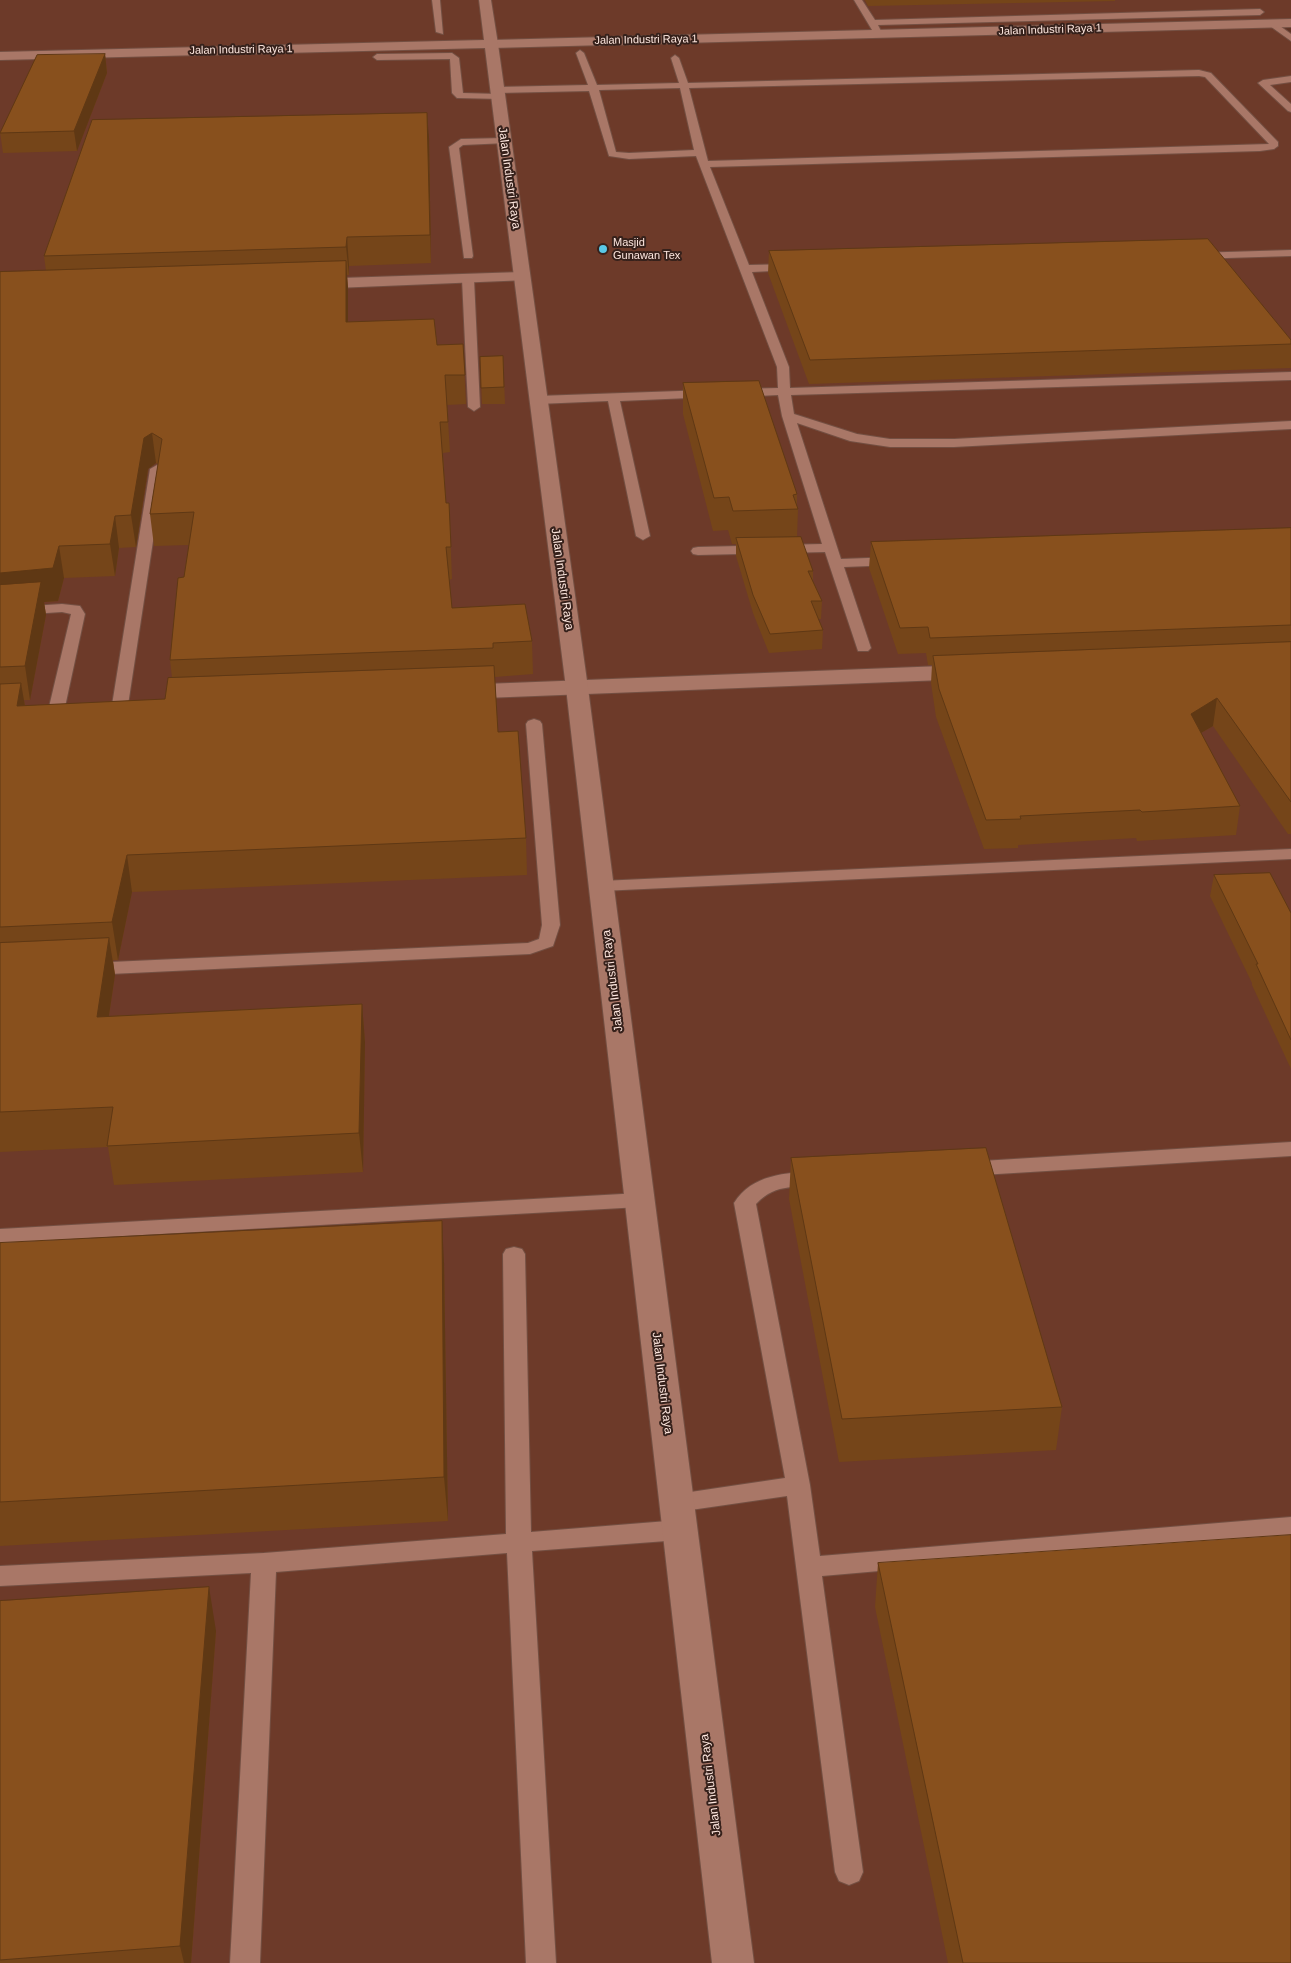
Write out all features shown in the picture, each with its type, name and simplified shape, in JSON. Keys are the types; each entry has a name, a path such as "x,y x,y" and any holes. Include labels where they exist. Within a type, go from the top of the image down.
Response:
{"street":[{"name":"Jalan Industri Raya","path":"485,0 577,688 733,1963"},
{"name":"Jalan Industri Raya 1","path":"0,56 1291,23"},
{"path":"300,284 522,278"},
{"path":"438,693 994,672"}],"lane":[{"path":"436,0 440,32"},
{"path":"858,0 879,35"},
{"path":"871,23 1260,12"},
{"path":"1273,24 1291,38"},
{"path":"580,53 593,87 612,154 629,156 700,152"},
{"path":"377,57 452,56 455,58 457,92 460,96 593,87 1199,73 1208,75 1275,144 1271,147 1260,148 706,164"},
{"path":"676,58 700,152 783,367 788,416 863,648"},
{"path":"1291,79 1267,81 1263,85 1291,109"},
{"path":"468,256 454,147 461,142 504,141"},
{"path":"1182,256 1291,253"},
{"path":"744,268 804,267"},
{"path":"468,279 474,407"},
{"path":"538,400 1291,376"},
{"path":"612,397 643,536"},
{"path":"788,416 856,438 890,443 954,443 1291,425"},
{"path":"120,705 157,469"},
{"path":"698,551 831,548"},
{"path":"836,563 905,561"},
{"path":"0,612 62,608 75,609 78,614 57,707"},
{"path":"69,970 530,948 547,942 551,925 534,724"},
{"path":"601,886 1291,854"},
{"path":"947,1170 1291,1149"},
{"path":"839,1177 780,1180 756,1190 745,1203 798,1485 849,1872"},
{"path":"0,1236 640,1200"},
{"path":"514,1254 520,1544 541,1963"},
{"path":"677,1503 798,1485"},
{"path":"808,1567 1291,1526"},
{"path":"0,1576 264,1563 680,1530"},
{"path":"245,1963 264,1563"}],"shaded area":[{"path":"0,0 1291,0 1291,22 1274,24 1291,36 1291,1963 0,1963"}],"building":[{"path":"105,54 74,131 0,133 37,55"},
{"path":"427,113 430,235 347,237 346,247 44,256 92,120"},
{"path":"1208,239 1291,340 1291,344 810,360 769,251"},
{"path":"346,261 346,322 434,319 437,345 463,344 465,375 445,375 448,422 440,422 446,503 449,503 451,547 446,547 452,608 525,604 532,641 493,643 493,648 170,660 178,578 184,577 194,512 150,514 162,439 152,433 144,438 131,515 115,516 110,544 59,546 53,568 0,573 0,272"},
{"path":"503,356 504,387 481,388 480,357"},
{"path":"759,381 797,494 793,495 798,509 733,511 729,497 714,498 683,383"},
{"path":"1291,528 1291,625 930,638 928,627 900,628 871,542"},
{"path":"801,537 813,571 808,571 822,601 811,601 823,630 770,634 753,595 736,538"},
{"path":"41,582 25,666 0,667 0,585"},
{"path":"1291,642 1291,802 1217,698 1191,714 1240,806 1142,812 1140,810 1020,816 1021,819 986,820 939,689 933,656"},
{"path":"494,666 498,732 518,731 526,838 127,855 112,922 0,927 0,684 21,683 17,706 165,699 168,678"},
{"path":"1270,873 1291,913 1291,1040 1256,964 1258,964 1214,875"},
{"path":"109,938 97,1017 362,1004 359,1133 107,1146 113,1107 0,1112 0,943"},
{"path":"986,1148 1062,1407 842,1419 791,1158"},
{"path":"442,1221 444,1477 0,1502 0,1243"},
{"path":"1291,1535 1291,1963 963,1963 878,1563"},
{"path":"209,1587 180,1946 0,1960 0,1601"}],"place":[{"name":"Masjid Gunawan Tex","path":"603,249"}]}
